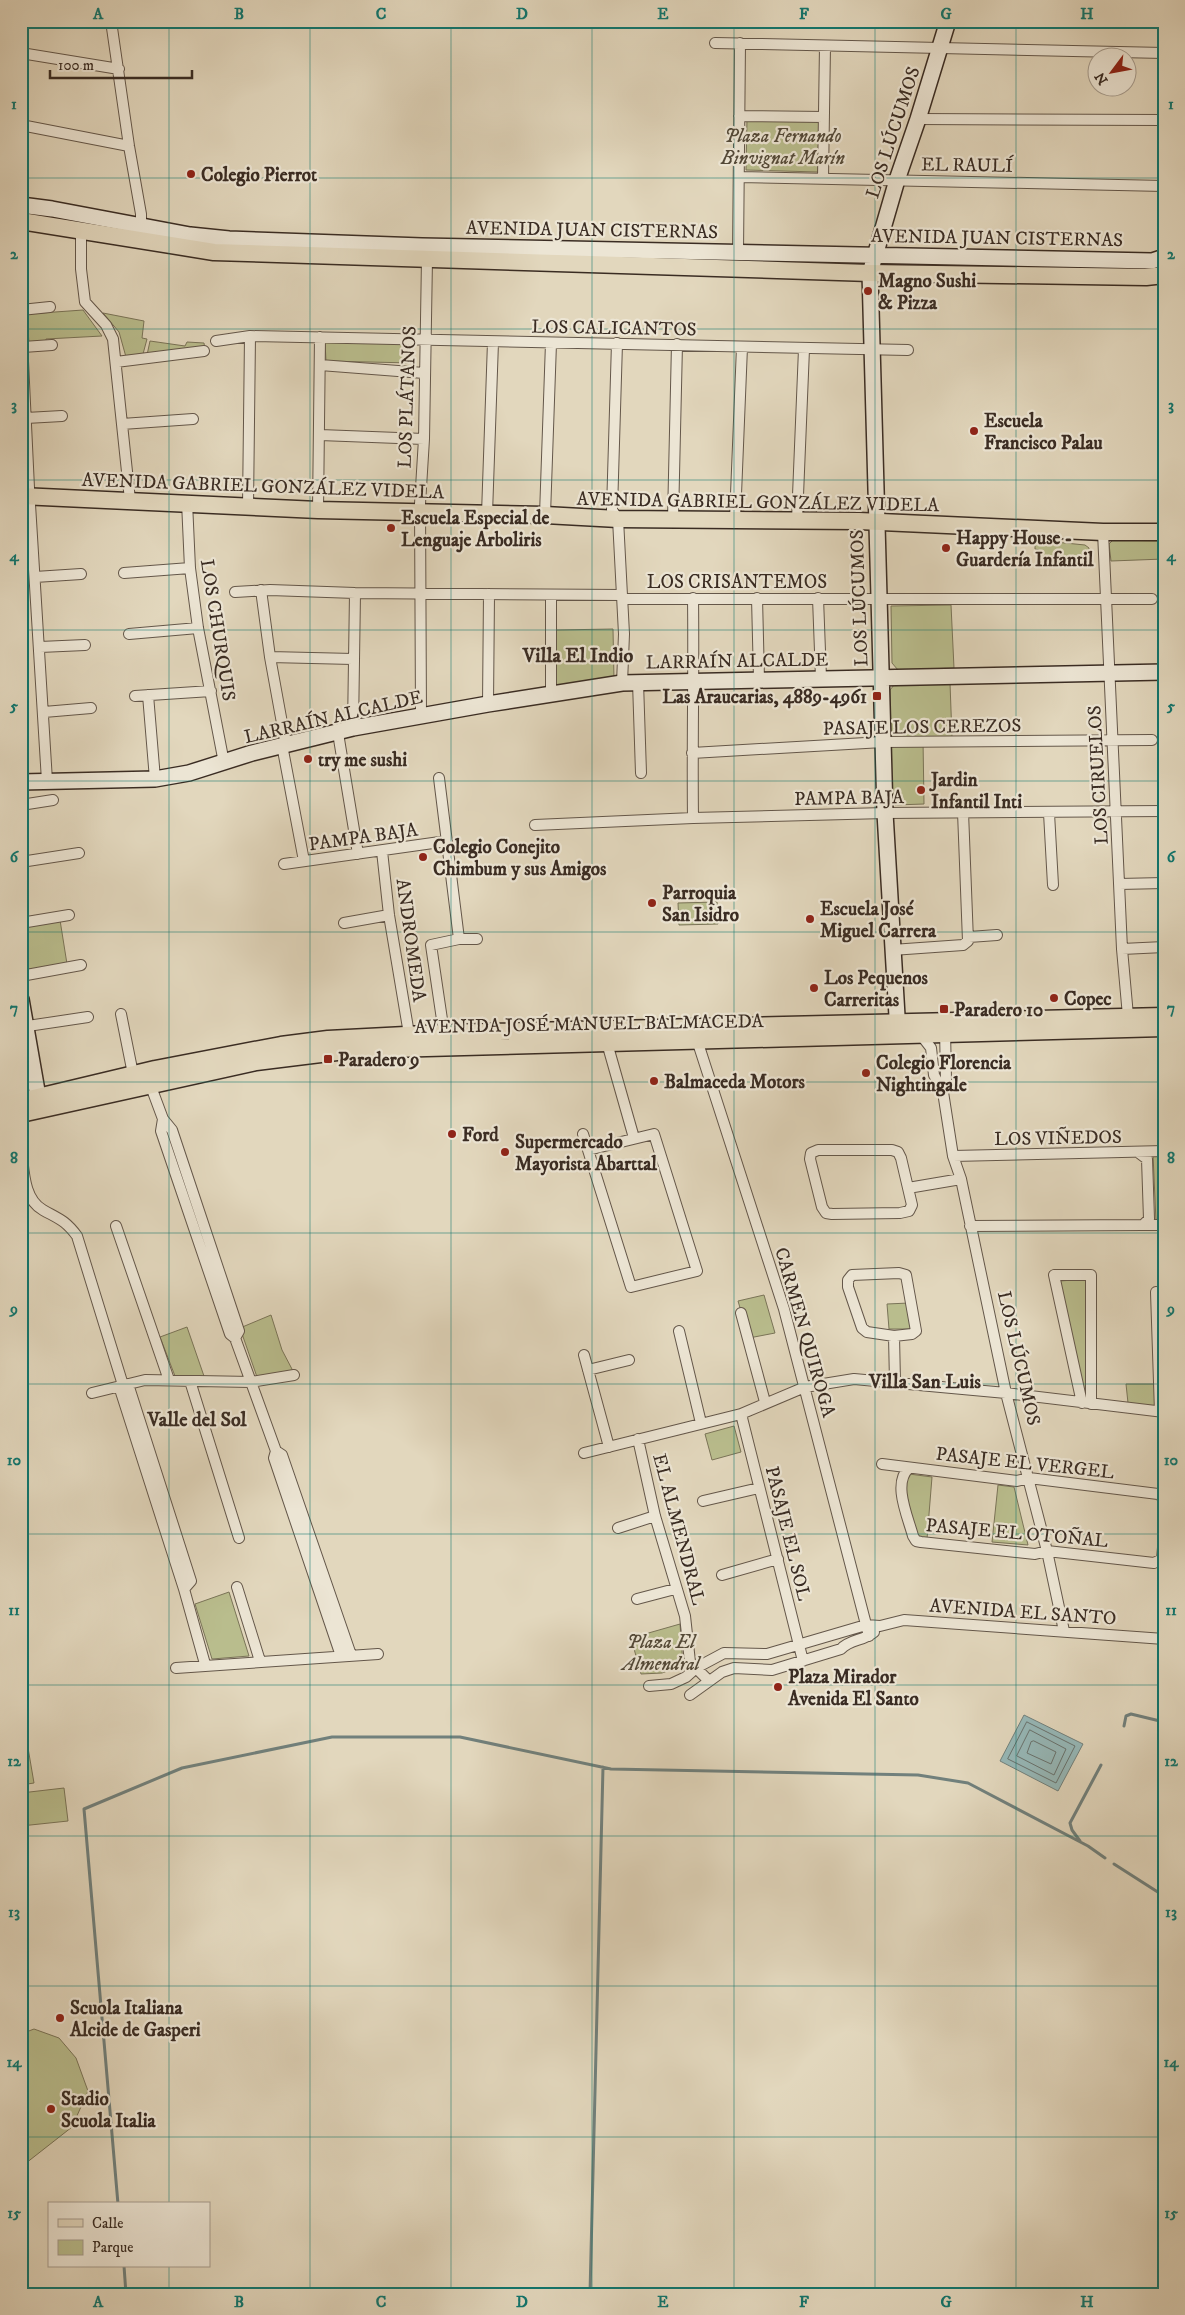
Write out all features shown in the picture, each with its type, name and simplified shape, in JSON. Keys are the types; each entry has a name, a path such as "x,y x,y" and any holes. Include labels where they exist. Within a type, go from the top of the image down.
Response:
{"main road":[{"name":"AVENIDA JUAN CISTERNAS","path":"21,221 214,252 870,272 1146,277 1164,275"},
{"name":"AVENIDA GABRIEL GONZÁLEZ VIDELA","path":"25,496 187,502 318,510 545,515 618,519 876,522 1103,532 1164,532"},
{"name":"AVENIDA JOSÉ MANUEL BALMACEDA","path":"21,1100 39,1103 150,1084 256,1062 354,1050 607,1044 898,1028 922,1035 945,1027 1128,1016 1164,1016"},
{"name":"AVENIDA JOSÉ MANUEL BALMACEDA","path":"21,1114 39,1103 133,1074 301,1042 444,1033 945,1027 1164,1028"}],"street":[{"path":"21,25 23,21"},
{"path":"111,21 141,214 141,226"},
{"name":"LOS LÚCUMOS","path":"898,1028 884,813 870,272 897,180 948,21"},
{"path":"715,43 1164,53"},
{"path":"738,252 740,43"},
{"path":"823,178 825,46"},
{"path":"21,53 119,69"},
{"path":"740,116 824,117"},
{"path":"918,119 1164,120"},
{"path":"21,125 129,146"},
{"name":"EL RAULÍ","path":"739,177 1164,186"},
{"name":"AVENIDA JUAN CISTERNAS","path":"21,205 190,235 228,239 412,246 1152,261 1164,257"},
{"path":"81,231 81,269 85,302 106,325 113,339 130,500"},
{"name":"LOS PLÁTANOS","path":"421,715 420,512 424,439 427,259"},
{"path":"21,310 50,307"},
{"path":"21,319 26,418 25,496 35,577 48,780"},
{"path":"248,506 250,336"},
{"name":"LOS CALICANTOS","path":"216,341 250,336 678,344 742,348 908,350"},
{"path":"318,510 320,337"},
{"path":"487,514 493,342"},
{"path":"545,515 552,343"},
{"path":"617,343 612,510 618,519 622,597 622,683"},
{"path":"673,519 678,344"},
{"path":"23,347 52,345"},
{"path":"735,519 742,348"},
{"path":"797,520 804,349"},
{"path":"116,362 204,352"},
{"path":"320,366 424,373"},
{"path":"26,418 62,416"},
{"path":"122,424 192,419"},
{"path":"320,434 424,439"},
{"name":"LOS CHURQUIS","path":"187,502 190,568 198,628 224,763"},
{"name":"LOS CIRUELOS","path":"1103,532 1122,949 1128,1016"},
{"path":"124,573 190,568"},
{"path":"35,577 81,574"},
{"path":"261,590 270,657 304,862"},
{"name":"LOS CRISANTEMOS","path":"235,592 261,590 693,598 1152,599"},
{"path":"353,728 355,593"},
{"path":"488,704 489,594"},
{"path":"551,596 551,695"},
{"path":"693,598 693,818"},
{"path":"757,598 759,679"},
{"path":"818,598 822,678"},
{"path":"129,634 198,628"},
{"path":"40,647 86,645"},
{"path":"270,657 353,659"},
{"name":"LARRAÍN ALCALDE","path":"21,782 155,779 224,763 284,745 353,728 421,715 622,683 759,679 1110,675 1164,672"},
{"path":"638,682 642,773"},
{"path":"135,696 211,690"},
{"path":"148,695 155,779"},
{"path":"44,712 91,708"},
{"path":"338,733 358,854"},
{"name":"PASAJE LOS CEREZOS","path":"692,753 883,742 1113,742 1152,740"},
{"path":"439,778 459,939"},
{"path":"21,805 53,800"},
{"name":"PAMPA BAJA","path":"535,825 693,818 884,813 1164,811"},
{"path":"892,950 966,944 969,937 963,812"},
{"path":"1049,813 1053,885"},
{"name":"PAMPA BAJA","path":"284,864 447,842"},
{"name":"ANDROMEDA","path":"382,850 389,915 409,1034"},
{"path":"21,862 79,853"},
{"path":"1119,884 1164,883"},
{"path":"21,923 69,915"},
{"path":"344,923 389,915"},
{"path":"969,937 997,935"},
{"path":"444,1033 431,945 459,939 477,940"},
{"path":"1122,949 1164,947"},
{"path":"21,976 81,965"},
{"path":"21,999 23,1027 39,1103"},
{"path":"121,1014 133,1074"},
{"path":"23,1027 88,1017"},
{"name":"LOS LÚCUMOS","path":"943,1092 946,1080 945,1027"},
{"name":"LOS LÚCUMOS","path":"922,1035 931,1048 934,1075 943,1092 953,1156 961,1179 1006,1392 1047,1551 1064,1631"},
{"name":"CARMEN QUIROGA","path":"697,1040 784,1309 870,1636"},
{"path":"607,1044 634,1138"},
{"path":"150,1084 163,1119 161,1132 192,1203 214,1268 230,1334 235,1338 276,1451 282,1455 300,1520 346,1656"},
{"path":"583,1134 588,1150 631,1286 697,1271 654,1134 588,1150"},
{"path":"21,1149 28,1192 33,1202 42,1210 56,1215 68,1223 77,1236 157,1491 191,1581 184,1589 205,1664"},
{"path":"818,1150 892,1150 898,1152 908,1188 912,1205 909,1210 900,1213 826,1213 822,1207 810,1159 811,1154 818,1150"},
{"name":"LOS VIÑEDOS","path":"953,1156 1164,1152"},
{"path":"1139,1153 1147,1159 1148,1219 1143,1225"},
{"path":"908,1188 961,1179"},
{"path":"116,1226 168,1380"},
{"path":"970,1226 1164,1226"},
{"path":"899,1272 906,1275 916,1330 912,1334 894,1336 867,1332 862,1328 848,1287 848,1280 852,1276 899,1272"},
{"path":"1054,1275 1091,1275 1086,1403 1054,1275"},
{"path":"584,1453 741,1414 765,1402 805,1387 854,1380 1006,1392 1162,1412 1156,1292"},
{"path":"741,1313 765,1402"},
{"path":"679,1332 701,1423"},
{"path":"894,1336 895,1382"},
{"path":"584,1355 609,1447"},
{"path":"588,1370 628,1360"},
{"path":"92,1393 145,1380 251,1382 294,1375"},
{"path":"190,1381 239,1538"},
{"name":"PASAJE EL SOL","path":"741,1414 803,1661"},
{"name":"EL ALMENDRAL","path":"638,1439 655,1516 686,1622 690,1662 708,1680"},
{"name":"PASAJE EL VERGEL","path":"882,1464 1017,1481 1029,1478 1158,1494 1164,1498"},
{"name":"PASAJE EL OTOÑAL","path":"909,1468 903,1473 900,1483 913,1536 916,1541 1035,1554 1047,1551 1154,1563 1162,1559 1164,1536"},
{"path":"703,1501 759,1488"},
{"path":"618,1528 655,1516"},
{"path":"722,1575 778,1559"},
{"path":"237,1587 260,1661"},
{"path":"637,1599 675,1589"},
{"name":"AVENIDA EL SANTO","path":"649,1686 671,1684 686,1677 696,1668 724,1652 767,1654 866,1625 880,1626 904,1620 1164,1640"},
{"path":"690,1695 708,1680 722,1672 734,1668 772,1670 803,1661 841,1649 846,1643 870,1636 880,1626"},
{"path":"176,1668 205,1664 378,1654"}],"green space":[{"name":"Plaza Fernando Binvignat Marín","path":"747,119 819,121 818,172 746,170"},
{"path":"83,310 102,336 46,339 46,342 29,344 27,314"},
{"path":"103,313 144,321 142,338 147,339 143,354 126,357 119,332"},
{"path":"150,341 185,346 187,342 204,343 205,350 147,355"},
{"path":"325,342 412,342 412,363 326,361"},
{"path":"1035,540 1085,545 1089,548 1090,566 1039,566 1039,550 1035,549"},
{"path":"1113,540 1164,541 1164,559 1111,561 1109,544"},
{"path":"951,605 954,668 898,670 892,663 891,606"},
{"path":"613,629 614,680 555,689 556,630"},
{"path":"950,683 952,737 923,739 924,804 895,805 891,800 890,690 894,685"},
{"path":"717,902 718,924 679,925 678,903"},
{"path":"60,920 67,964 25,971 21,951 21,926"},
{"path":"1153,1154 1164,1154 1164,1222 1156,1222"},
{"path":"1087,1279 1088,1394 1084,1394 1060,1281"},
{"path":"764,1295 775,1333 749,1338 738,1301"},
{"path":"909,1303 912,1329 889,1329 887,1304"},
{"path":"271,1315 282,1350 293,1371 257,1377 240,1328"},
{"path":"187,1327 205,1379 175,1376 160,1337"},
{"path":"1126,1384 1154,1384 1156,1407 1128,1403"},
{"path":"734,1426 741,1452 712,1460 705,1434"},
{"path":"909,1474 932,1477 927,1539 915,1534 904,1482"},
{"path":"998,1485 1014,1487 1028,1545 992,1542"},
{"path":"229,1592 249,1656 212,1659 195,1604"},
{"name":"Plaza El Almendral","path":"680,1624 683,1665 662,1673 641,1674 631,1638"},
{"path":"27,1742 34,1783 21,1785 21,1743"},
{"path":"64,1788 68,1821 21,1826 21,1793"},
{"name":"Stadio Scuola Italia","path":"34,2029 59,2038 76,2058 88,2091 72,2127 21,2167 21,2034"}],"water":[{"path":"1024,1715 1083,1744 1058,1791 1000,1761"}],"waterway":[{"path":"1124,1726 1126,1716 1131,1714 1164,1722"},
{"path":"118,2202 84,1809 182,1768 332,1737 460,1737 611,1769 918,1775 968,1783 1088,1846 1105,1858"},
{"path":"1080,1841 1072,1830 1070,1823 1101,1765"},
{"path":"590,2294 603,1767"},
{"path":"1114,1864 1164,1896"},
{"path":"124,2268 126,2294"}],"place":[{"name":"Colegio Pierrot","path":"191,174"},
{"name":"Magno Sushi & Pizza","path":"868,291"},
{"name":"Escuela Francisco Palau","path":"974,431"},
{"name":"Escuela Especial de Lenguaje Arboliris","path":"391,528"},
{"name":"Happy House - Guardería Infantil","path":"946,548"},
{"name":"Las Araucarias, 4889-4961","path":"877,696"},
{"name":"try me sushi","path":"308,759"},
{"name":"Jardin Infantil Inti","path":"921,790"},
{"name":"Colegio Conejito Chimbum y sus Amigos","path":"423,857"},
{"name":"Parroquia San Isidro","path":"652,903"},
{"name":"Escuela José Miguel Carrera","path":"810,919"},
{"name":"Los Pequenos Carreritas","path":"814,988"},
{"name":"Copec","path":"1054,998"},
{"name":"Paradero 10","path":"944,1009"},
{"name":"Paradero 9","path":"328,1059"},
{"name":"Colegio Florencia Nightingale","path":"866,1073"},
{"name":"Balmaceda Motors","path":"654,1081"},
{"name":"Ford","path":"452,1134"},
{"name":"Supermercado Mayorista Abarttal","path":"505,1152"},
{"name":"Plaza Mirador Avenida El Santo","path":"778,1687"},
{"name":"Scuola Italiana Alcide de Gasperi","path":"60,2018"},
{"name":"Stadio Scuola Italia","path":"51,2109"}],"district":[{"name":"Villa El Indio","path":"578,655"},
{"name":"Villa San Luis","path":"925,1381"},
{"name":"Valle del Sol","path":"197,1419"}]}
